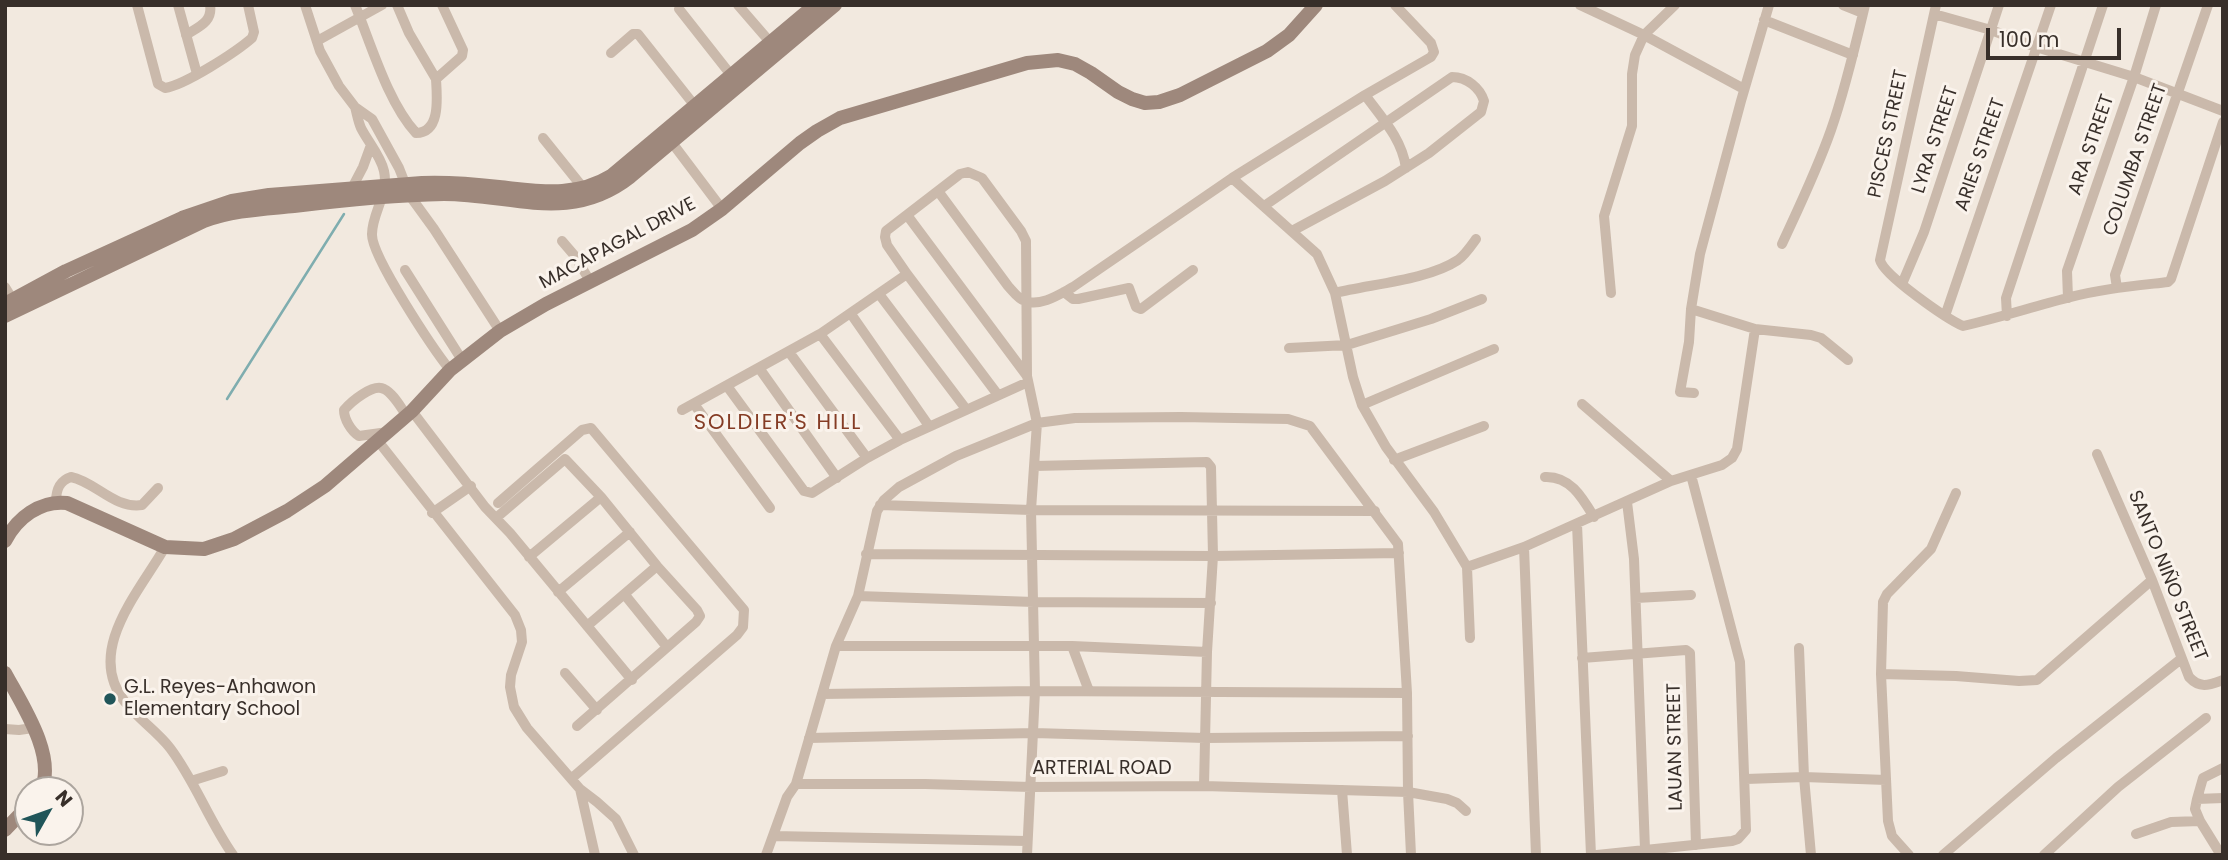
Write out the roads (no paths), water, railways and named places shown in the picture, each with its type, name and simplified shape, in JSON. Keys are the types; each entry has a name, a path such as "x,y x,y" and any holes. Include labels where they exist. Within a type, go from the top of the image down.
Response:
{"street":[{"path":"137,5 158,84 165,89 197,74 253,38 248,5"},
{"path":"178,5 197,74"},
{"path":"186,35 207,21 212,13 210,5"},
{"path":"305,5 317,41 338,86 355,107 372,119 408,190 499,331"},
{"path":"355,5 388,88 409,125 416,133 421,134 435,120 436,79 409,33 397,5"},
{"path":"317,41 382,5"},
{"path":"436,79 461,56 463,50 442,5"},
{"path":"738,5 770,42"},
{"path":"5,316 218,216 240,211 383,191 408,190 543,204 591,200 618,186 695,106 815,5"},
{"path":"408,190 447,182 559,192 584,189 611,176 668,137 835,5"},
{"name":"MACAPAGAL DRIVE","path":"56,502 67,503 165,547 204,549 252,530 325,486 410,414 450,370 499,331 590,281 692,230 722,209 800,143 840,118 1027,63 1058,60 1075,64 1132,99 1145,103 1159,102 1180,96 1267,51 1289,35 1316,5"},
{"path":"938,191 1008,286 1027,302 1049,300 1232,178 1427,61 1434,52 1432,43 1395,5"},
{"path":"1580,5 1644,35 1744,89"},
{"path":"1611,293 1604,216 1632,126 1632,74 1635,55 1644,35 1675,5"},
{"path":"1694,393 1680,392 1700,254 1769,5"},
{"path":"1782,244 1831,130 1853,55 1864,9 1843,5"},
{"name":"LYRA STREET","path":"1902,284 1924,232 1999,5"},
{"name":"ARIES STREET","path":"1945,316 2052,5"},
{"path":"2007,316 2006,298 2103,5"},
{"name":"ARA STREET","path":"2068,298 2067,271 2156,5"},
{"name":"COLUMBA STREET","path":"2117,288 2115,275 2208,5"},
{"path":"679,9 731,75"},
{"path":"1935,9 2036,47 2134,77 2223,111"},
{"name":"PISCES STREET","path":"1902,284 1884,269 1880,260 1935,9"},
{"path":"1763,20 1853,55"},
{"path":"611,53 633,34 638,34 695,106"},
{"path":"1264,206 1452,78 1460,77 1483,95 1485,101 1480,112 1454,135 1385,181 1293,231"},
{"path":"1365,96 1402,148 1405,168"},
{"path":"355,107 360,125 383,168 383,191 371,237 386,270 450,370"},
{"path":"1902,284 1963,326 2068,298 2117,288 2168,282 2173,276 2223,122"},
{"path":"668,137 722,209"},
{"path":"543,138 584,189"},
{"path":"352,188 373,149 388,146"},
{"path":"2211,156 2223,163"},
{"path":"998,395 907,274 887,245 885,237 887,231 907,215 960,174 968,172 982,178 1025,236 1027,379 1037,423 1031,510 1035,691 1027,855"},
{"path":"1232,178 1317,254 1335,293 1353,377 1362,405 1394,460 1434,512 1467,567 1470,638"},
{"path":"8,297 182,218 221,204 269,195 352,188 383,191"},
{"path":"907,215 1027,379"},
{"path":"1335,293 1445,267 1461,258 1476,239"},
{"path":"562,241 590,281"},
{"path":"386,270 408,268 462,360"},
{"path":"1064,292 1073,299 1078,299 1129,288 1136,307 1141,309 1193,270"},
{"path":"682,410 820,334 907,274"},
{"path":"879,294 966,409"},
{"path":"1289,348 1347,345 1431,319 1482,299"},
{"path":"1691,309 1755,329 1821,338 1848,360"},
{"path":"851,314 929,426"},
{"path":"1467,567 1524,547 1671,481 1722,465 1735,454 1755,329"},
{"path":"820,334 900,440"},
{"path":"434,348 448,340"},
{"path":"1362,405 1494,349"},
{"path":"789,352 867,458"},
{"path":"759,368 837,478"},
{"path":"727,386 804,491 811,493 900,440 1027,379"},
{"path":"632,680 391,394 378,388 361,395 344,410 346,419 359,436 383,437 432,513 515,615 522,642 511,675 510,687 514,707 527,728 580,789 616,819 635,855"},
{"path":"694,404 770,508"},
{"path":"1582,404 1671,481"},
{"path":"766,855 787,797 796,784 836,646 858,596 880,505 889,494 956,456 1037,423 1075,418 1181,417 1288,419 1310,426 1398,544 1407,692 1411,855"},
{"path":"1394,460 1484,426"},
{"path":"498,503 582,430 591,428 744,610 743,627 737,635 572,778"},
{"name":"SANTO NIÑO STREET","path":"2097,454 2152,580 2189,677 2198,685 2204,686 2223,680"},
{"path":"496,518 565,459 601,497 700,616 632,680 577,726"},
{"path":"1034,466 1206,462 1211,467 1212,603 1207,652 1204,786"},
{"path":"1597,855 1732,841 1743,835 1747,826 1740,662 1691,475"},
{"path":"5,541 18,522 35,510 56,502 56,491 60,484 71,477 78,478 106,496 133,506 142,506 158,488"},
{"path":"1545,477 1561,478 1571,485 1594,517"},
{"path":"432,513 471,486"},
{"path":"1909,855 1890,830 1881,674 1883,602 1887,594 1931,549 1956,493"},
{"path":"529,557 601,497"},
{"path":"1627,502 1634,559 1645,849"},
{"path":"880,505 1031,510 1375,511"},
{"path":"1577,524 1591,855"},
{"path":"558,592 630,532"},
{"path":"165,547 127,607 113,635 111,656 117,691 126,704 153,728 170,749 191,781 210,821 233,855"},
{"path":"1524,547 1536,855"},
{"path":"866,554 1213,556 1399,552"},
{"path":"587,626 657,566"},
{"path":"1881,674 2037,680 2152,580"},
{"path":"1636,598 1691,594"},
{"path":"625,595 667,647"},
{"path":"858,596 1034,602 1212,603"},
{"path":"836,646 1072,646 1207,652"},
{"path":"1072,646 1089,691"},
{"path":"1799,648 1804,777 1811,855"},
{"name":"LAUAN STREET","path":"1638,652 1686,650 1690,653 1696,845"},
{"path":"1582,658 1638,652"},
{"path":"1943,855 2056,758 2181,659"},
{"path":"5,673 30,717 47,767 46,776"},
{"path":"565,673 597,710"},
{"path":"822,694 1035,691 1407,692"},
{"path":"2044,855 2118,787 2206,718"},
{"path":"5,729 33,728"},
{"path":"809,738 1034,733 1205,738 1408,736"},
{"path":"2221,855 2195,809 2203,778 2223,768"},
{"path":"191,781 223,771"},
{"path":"1746,779 1886,779"},
{"name":"ARTERIAL ROAD","path":"796,784 925,784 1031,788 1204,786 1408,792 1447,799 1466,811"},
{"path":"580,789 595,855"},
{"path":"1342,790 1347,855"},
{"path":"2197,799 2223,798"},
{"path":"2136,834 2171,822 2200,821"},
{"path":"773,836 1027,841"}],"waterway":[{"path":"227,399 344,214"}],"place":[{"name":"G.L. Reyes-Anhawon Elementary School","path":"110,699"}],"district":[{"name":"SOLDIER'S HILL","path":"778,424"}]}
